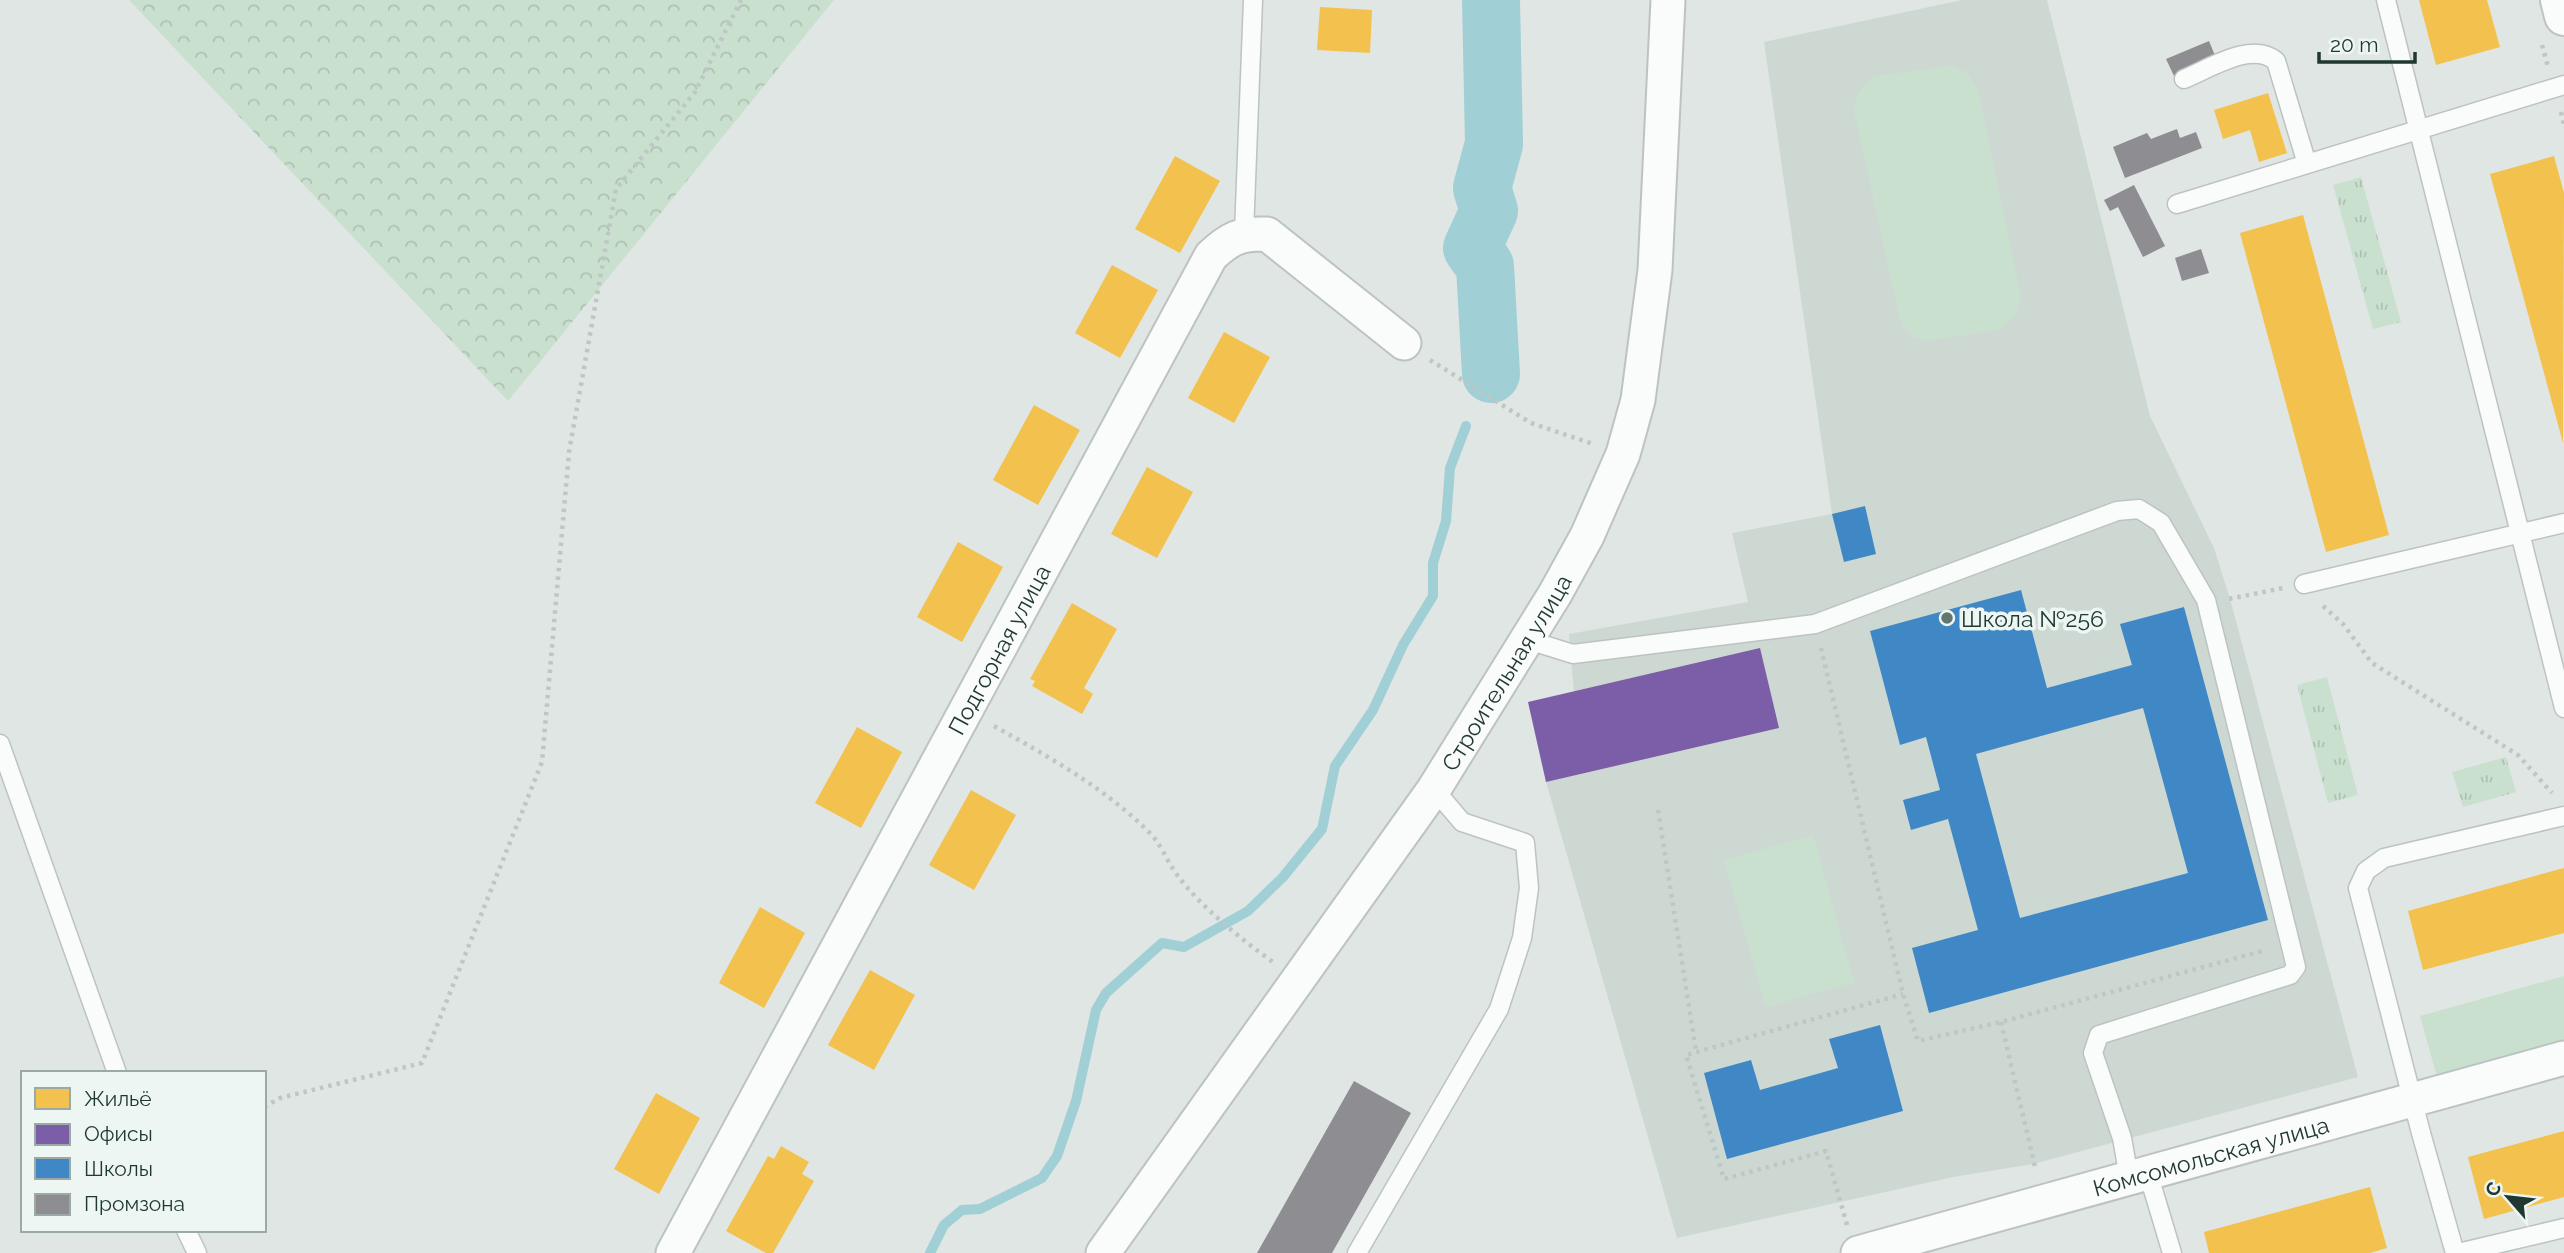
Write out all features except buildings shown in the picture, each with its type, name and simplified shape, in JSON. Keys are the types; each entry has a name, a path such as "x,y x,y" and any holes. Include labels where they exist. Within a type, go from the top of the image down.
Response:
{"street":[{"name":"Строительная улица","path":"1103,1253 1434,789 1587,536 1623,454 1638,400 1655,270 1668,0"},
{"path":"2560,0 2564,16"},
{"path":"1244,233 1267,234 1404,343"},
{"name":"Подгорная улица","path":"673,1253 1211,256 1228,240 1244,233"},
{"name":"Комсомольская улица","path":"1853,1241 2046,1200 2564,1058"}],"lane":[{"path":"1244,233 1253,0"},
{"path":"2386,0 2564,708"},
{"path":"2184,79 2251,52 2266,53 2276,61 2307,164"},
{"path":"2177,204 2564,85"},
{"path":"1525,639 1573,654 1815,624 2125,509 2139,509 2161,523 2206,600 2297,967 2290,975 2099,1035 2094,1054 2122,1138 2172,1253"},
{"path":"2304,584 2564,523"},
{"path":"0,744 116,1071"},
{"path":"1357,1253 1499,1009 1522,938 1529,888 1525,843 1462,822 1434,789"},
{"path":"2563,808 2384,858 2366,871 2358,888 2413,1099 2457,1253 2564,1228"},
{"path":"187,1232 197,1253"}],"path":[{"path":"266,1106 280,1098 422,1063 542,762 569,452 616,189 695,92 741,0"},
{"path":"1451,373 1531,423 1623,454"},
{"path":"2206,600 2230,599 2304,584 2343,624 2372,663 2518,755 2563,808"},
{"path":"1815,624 1903,994 1918,1041 2001,1022 2291,943"},
{"path":"966,710 1092,783 1151,834 1179,877 1246,943"},
{"path":"1658,810 1696,1051"},
{"path":"1853,1241 1826,1152 1724,1180 1686,1055 1903,994"},
{"path":"2001,1022 2033,1164 2046,1200"}],"shaded area":[{"name":"Школа №256","path":"1962,0 2047,0 2150,416 2214,548 2358,1077 2033,1164 1953,1177 1677,1238 1546,782 1528,702 1574,693 1569,634 1748,602 1732,533 1832,514 1764,42"}],"green space":[{"path":"129,0 834,0 508,401"},
{"path":"1952,66 1967,73 1978,90 2021,297 2015,316 1999,330 1926,341 1912,336 1901,325 1853,106 1860,90 1875,76"},
{"path":"2361,177 2401,322 2373,329 2333,185"},
{"path":"2327,677 2358,795 2328,803 2297,685"},
{"path":"2506,757 2516,792 2463,807 2452,772"},
{"path":"1813,835 1854,982 1766,1007 1724,860"},
{"path":"2564,976 2564,1042 2437,1077 2420,1016"}],"waterway":[{"path":"1491,0 1494,144 1482,188 1489,211 1472,248 1485,266 1491,374"},
{"path":"930,1253 944,1225 962,1210 980,1209 1042,1178 1057,1156 1076,1101 1096,1010 1106,993 1162,943 1184,947 1248,911 1283,877 1322,829 1335,766 1373,710 1403,645 1433,596 1433,563 1446,521 1450,468 1466,426"}],"place":[{"name":"Школа №256","path":"1947,618"}]}
